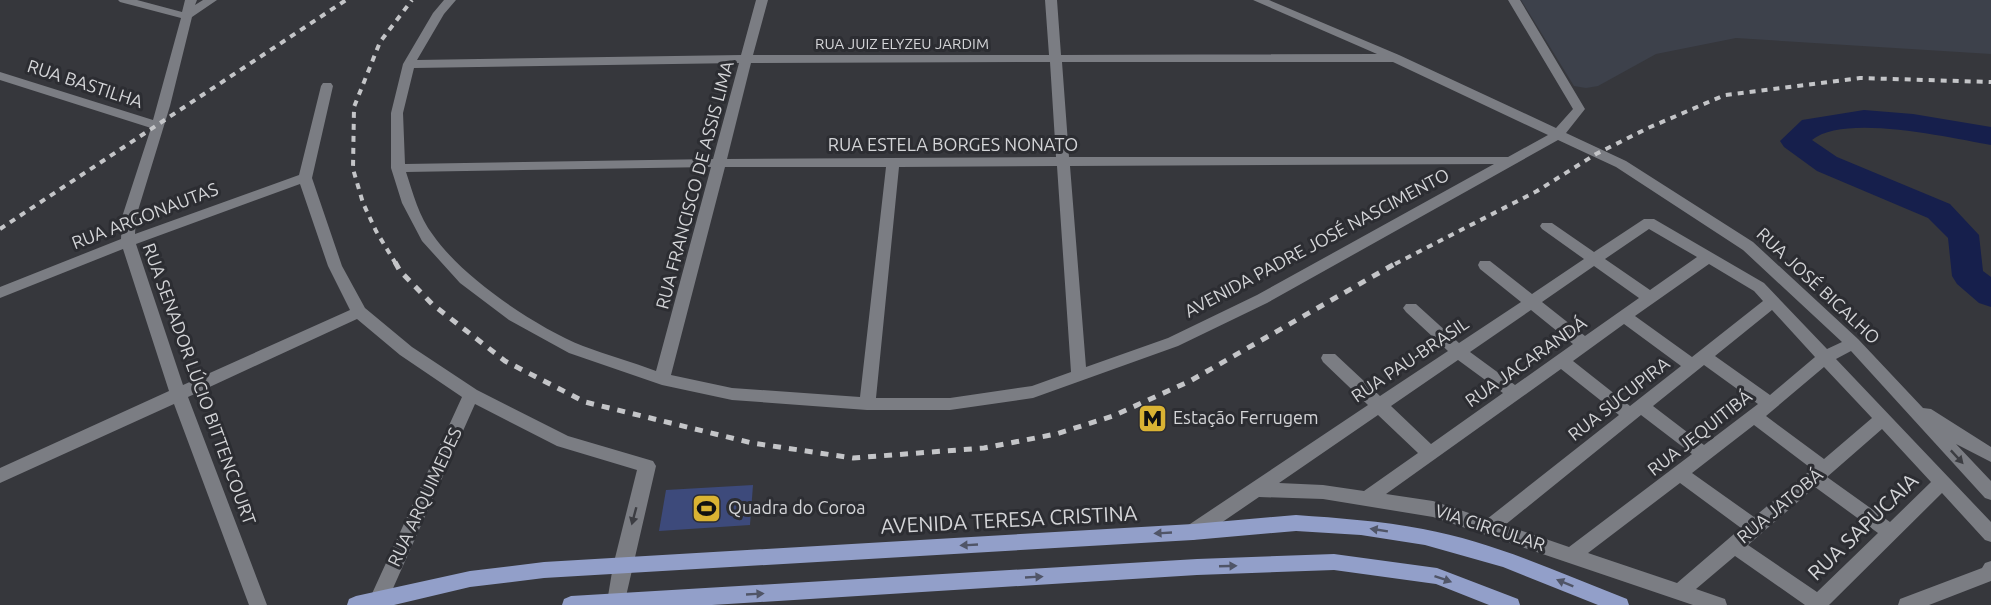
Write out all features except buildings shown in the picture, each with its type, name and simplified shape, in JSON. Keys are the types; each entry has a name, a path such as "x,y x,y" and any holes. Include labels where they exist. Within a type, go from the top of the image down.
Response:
{"main road":[{"name":"AVENIDA TERESA CRISTINA","path":"357,605 379,598 471,579 544,570 1296,523 1361,527 1425,537 1505,559 1620,605"},
{"path":"571,605 1197,567 1334,562 1437,576 1511,605"}],"street":[{"path":"124,0 186,16 211,0"},
{"name":"RUA SENADOR LÚCIO BITTENCOURT","path":"191,0 158,126 129,218 128,242 178,396 258,605"},
{"name":"AVENIDA PADRE JOSÉ NASCIMENTO","path":"450,0 439,13 409,64 397,113 398,168 409,203 427,238 465,279 514,316 574,349 662,379 732,394 867,405 950,404 1033,392 1173,342 1262,299 1508,160 1557,135 1579,109 1514,0"},
{"name":"RUA FRANCISCO DE ASSIS LIMA","path":"662,379 721,163 762,0"},
{"path":"1051,0 1079,376"},
{"name":"RUA JOSÉ BICALHO","path":"1259,0 1395,58 1621,164 1748,246 1853,343 1991,493"},
{"name":"RUA JUIZ ELYZEU JARDIM","path":"409,64 746,59 1395,58"},
{"name":"RUA BASTILHA","path":"0,76 158,126"},
{"path":"327,86 305,178 335,266 359,312 406,351 471,395 563,441 647,466 622,566 616,602"},
{"name":"RUA ESTELA BORGES NONATO","path":"398,168 721,163 1508,160"},
{"path":"867,405 893,163"},
{"name":"RUA ARGONAUTAS","path":"0,293 128,242 305,178"},
{"name":"RUA PAU-BRASIL","path":"1193,531 1649,222 1708,256"},
{"path":"1547,226 1650,298"},
{"path":"1708,256 1760,287 1991,534"},
{"name":"RUA JACARANDÁ","path":"1366,499 1708,256"},
{"path":"1485,265 1529,303 1584,344"},
{"name":"RUA SUCUPIRA","path":"1488,528 1773,302"},
{"path":"1412,308 1458,351 1515,393"},
{"path":"0,476 359,312"},
{"path":"1624,316 1770,404"},
{"name":"RUA JEQUITIBÁ","path":"1571,556 1770,404 1825,357 1853,343"},
{"path":"1329,358 1430,453"},
{"path":"1561,360 1635,411 1704,454"},
{"name":"RUA ARQUIMEDES","path":"379,598 471,395"},
{"name":"RUA JOSÉ BICALHO","path":"1903,398 1974,447 1991,455"},
{"path":"1754,416 1890,532"},
{"name":"RUA JATOBÁ","path":"1678,593 1882,419"},
{"path":"1679,473 1755,528"},
{"name":"RUA SAPUCAIA","path":"1817,604 1942,482"},
{"name":"VIA CIRCULAR","path":"1254,489 1323,492 1433,509 1718,605"},
{"path":"1734,545 1817,604"},
{"path":"1907,605 1990,573 1991,569"}],"shaded area":[{"path":"1521,0 1991,0 1991,54 1736,38 1656,54 1598,86 1586,88 1574,86"},
{"name":"Quadra do Coroa","path":"753,485 750,525 659,531 666,490"}],"waterway":[{"path":"1991,136 1913,123 1864,119 1812,126 1794,141 1827,164 1939,211 1963,235 1968,276 1991,295"}],"railway":[{"path":"0,229 346,0"},
{"path":"396,264 376,231 363,203 353,169 354,107 380,42 412,0"},
{"path":"1395,264 1537,191 1596,154 1648,128 1725,95 1860,78 1991,82"},
{"path":"395,262 400,271 432,304 505,361 585,402 752,443 853,458 984,448 1056,434 1113,416 1190,381 1398,262"}],"place":[{"name":"Estação Ferrugem","path":"1152,418"},
{"name":"Quadra do Coroa","path":"707,508"}]}
